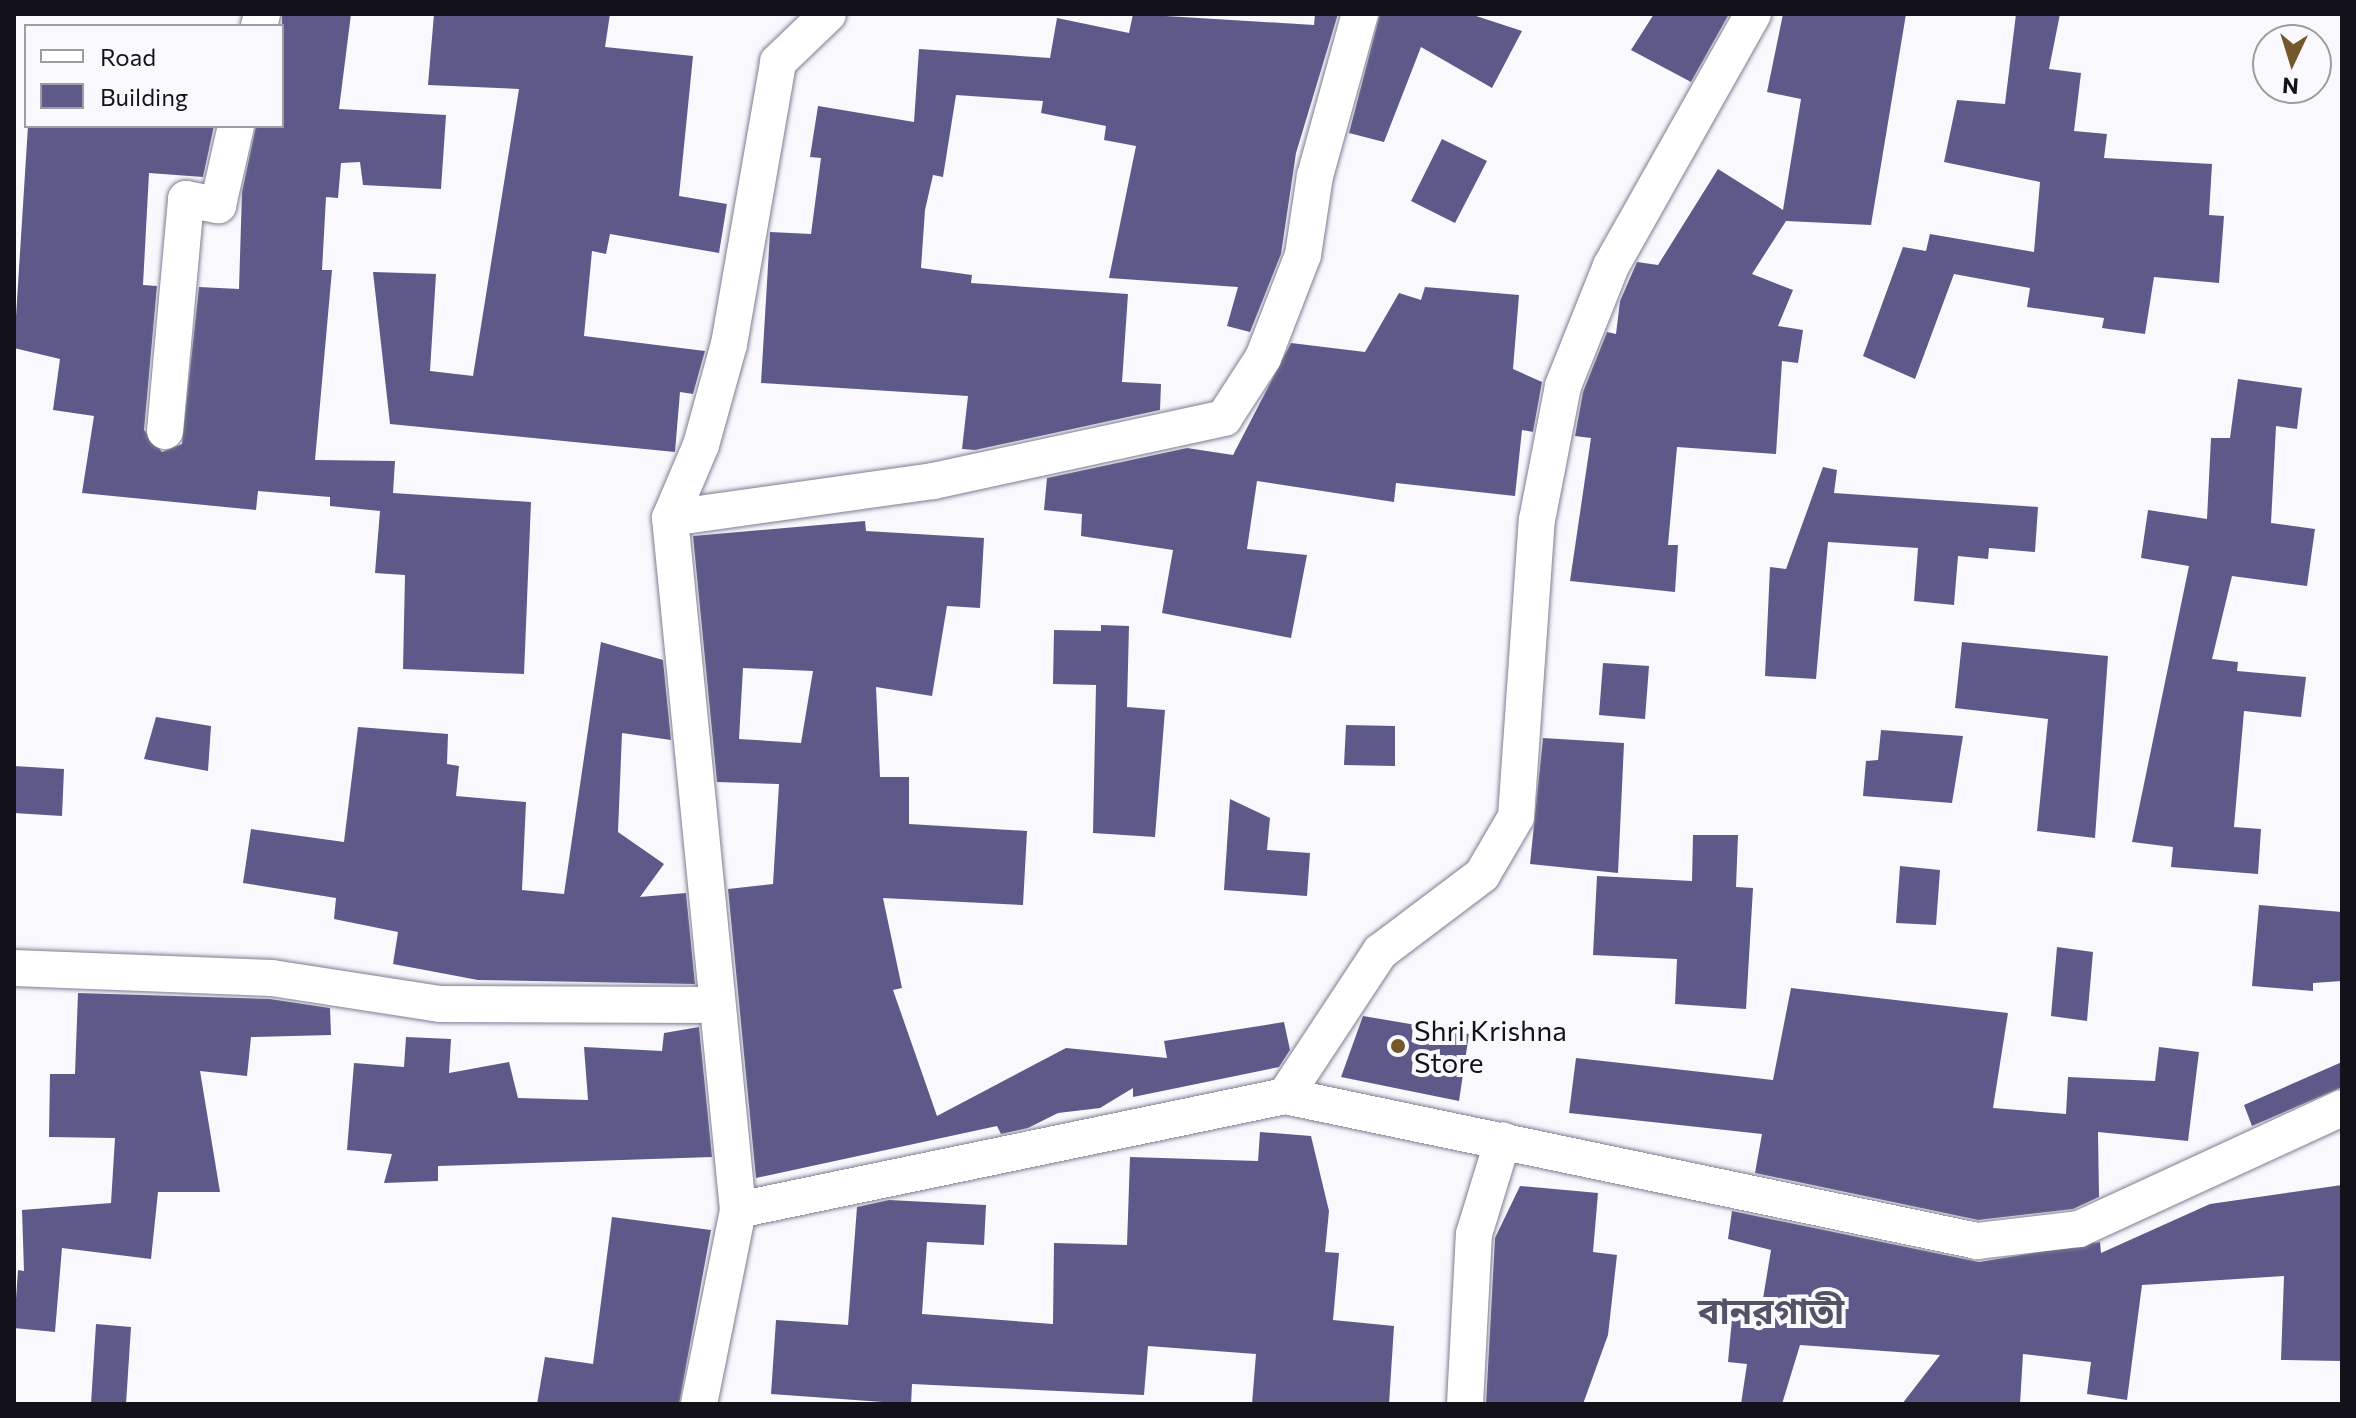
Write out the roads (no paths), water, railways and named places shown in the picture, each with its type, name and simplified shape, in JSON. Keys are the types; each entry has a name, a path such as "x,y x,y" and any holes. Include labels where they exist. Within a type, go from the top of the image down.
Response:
{"street":[{"path":"699,1404 738,1210 715,1005 670,518 701,445 729,344 778,62 828,14"},
{"path":"670,518 933,481 1224,418 1263,358 1303,255 1315,176 1360,14"},
{"path":"1285,1096 1380,952 1482,875 1516,817 1537,520 1563,386 1611,266 1753,14"},
{"path":"165,431 186,199 218,205 236,128"},
{"path":"14,968 272,978 440,1004 715,1005"},
{"path":"738,1210 1285,1096 1977,1241 2079,1229 2342,1108"},
{"path":"1465,1404 1474,1234 1503,1140"}],"place":[{"name":"Shri Krishna Store","path":"1398,1046"}],"district":[{"name":"বানরগাতী","path":"1771,1310"}]}
